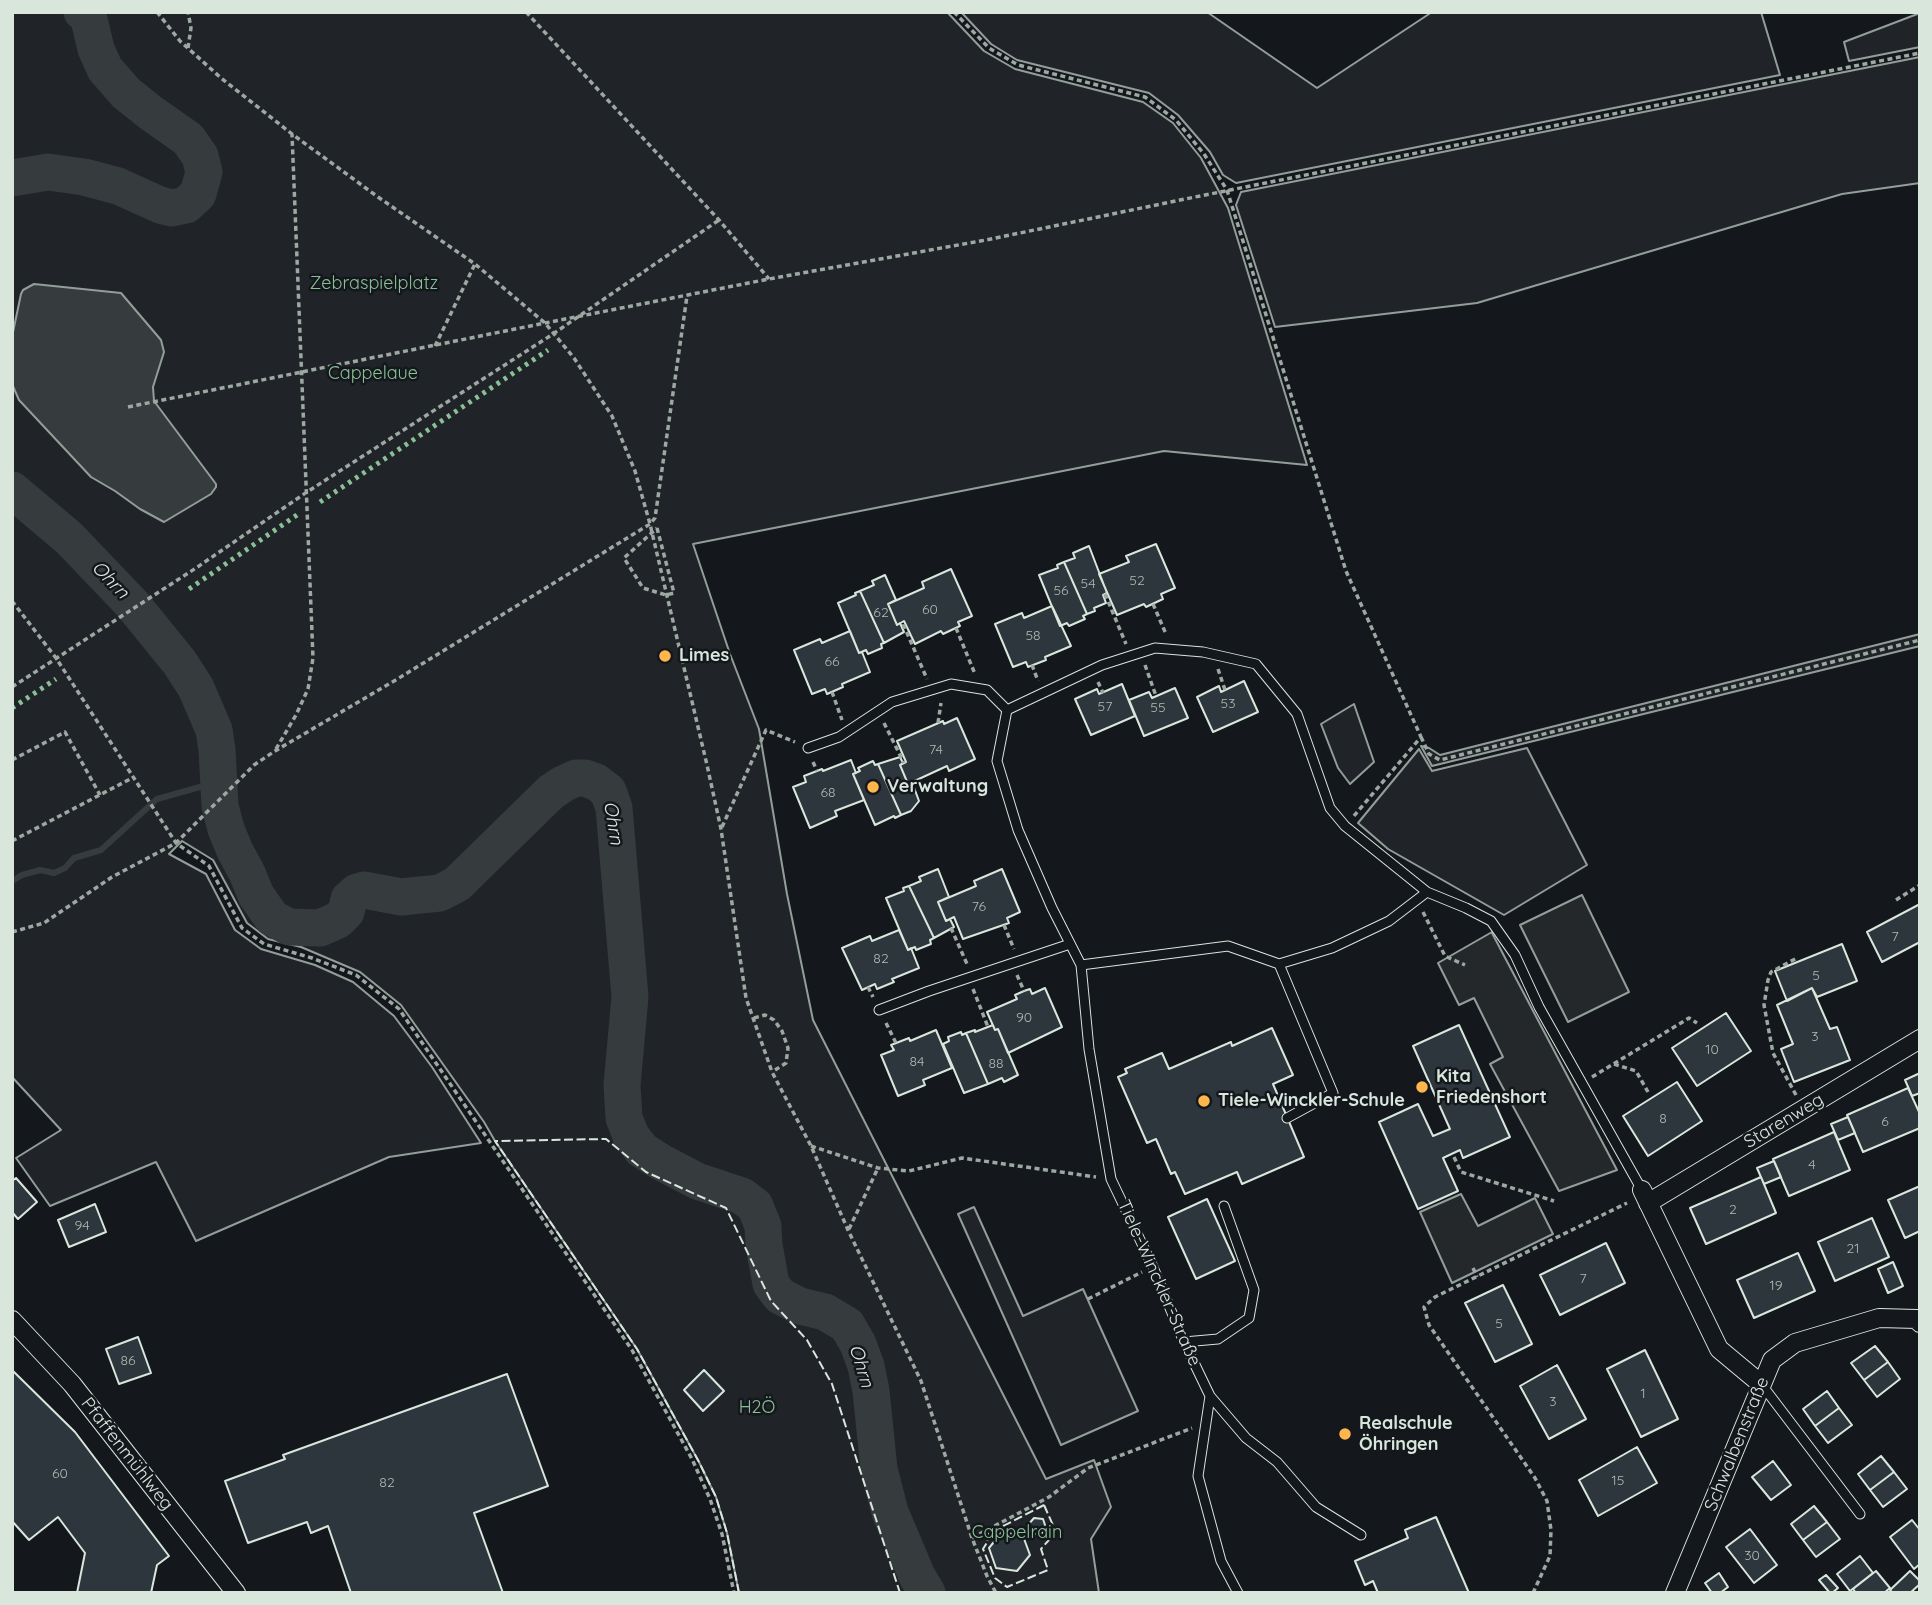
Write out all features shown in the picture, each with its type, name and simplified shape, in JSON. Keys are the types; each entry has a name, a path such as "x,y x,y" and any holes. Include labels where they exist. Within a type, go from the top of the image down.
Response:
{"street":[{"name":"Starenweg","path":"1645,1196 1804,1109 1920,1040"},
{"path":"1645,1196 1719,1349 1761,1384"},
{"name":"Schwalbenstraße","path":"1675,1593 1772,1360 1796,1343 1879,1318 1919,1319"},
{"name":"Pfaffenmühlweg","path":"12,1320 72,1384 236,1593"}],"lane":[{"path":"808,748 839,737 892,702 951,684 987,690 1007,710 1102,665 1155,648 1203,652 1256,664 1297,714 1330,808 1345,826 1427,892 1491,921 1515,955 1539,1007 1645,1196"},
{"name":"Tiele-Winckler-Straße","path":"1007,710 997,761 1018,830 1052,908 1081,965 1088,1049 1111,1179 1210,1396 1246,1438 1277,1462 1316,1507 1361,1535"},
{"path":"1081,965 1228,946 1279,964 1332,948 1389,920 1427,892"},
{"path":"879,1010 1070,944"},
{"path":"1279,964 1333,1093 1287,1118"},
{"path":"1184,1342 1218,1339 1249,1318 1254,1290 1224,1206"},
{"path":"1761,1384 1860,1514"},
{"path":"1210,1396 1198,1476 1221,1561 1238,1593"}],"path":[{"path":"157,12 188,48 221,78 378,197 475,264 545,323 573,358 612,416 635,471 650,524 721,829 746,998 772,1072 811,1146 848,1230 921,1381 972,1538 996,1593"},
{"path":"188,12 191,28 188,48"},
{"path":"526,12 719,220 769,279"},
{"path":"954,12 989,48 1018,65 1145,97 1176,120 1204,154 1227,190 1346,571 1429,754 1440,760 1920,640"},
{"path":"128,407 769,279 986,240 1920,53"},
{"path":"275,751 308,689 313,658 292,134"},
{"path":"12,687 196,568 307,492 553,334 719,220"},
{"path":"435,346 475,264"},
{"path":"12,932 44,923 112,877 176,843 254,765 650,524 655,518 687,296"},
{"path":"657,528 674,593 666,595 643,588 624,558 652,533 657,528"},
{"path":"1104,594 1156,696"},
{"path":"12,601 56,658 176,843 209,866 242,928 264,944 312,957 356,975 399,1009 632,1350 692,1459 710,1499 722,1534 734,1593"},
{"path":"1153,604 1172,649"},
{"path":"902,626 904,625 932,690"},
{"path":"956,628 982,689"},
{"path":"938,723 944,687"},
{"path":"832,692 847,732"},
{"path":"878,711 904,763"},
{"path":"721,829 766,730 808,748"},
{"path":"12,760 65,732 100,795"},
{"path":"1345,826 1421,737"},
{"path":"12,841 134,777"},
{"path":"1896,900 1920,885"},
{"path":"1417,900 1445,956 1465,965"},
{"path":"1004,925 1019,961"},
{"path":"951,928 988,1027"},
{"path":"1797,958 1771,972 1763,1006 1773,1053 1804,1109"},
{"path":"879,1010 895,1043"},
{"path":"753,1018 765,1015 774,1020 782,1031 788,1048 786,1063 772,1072"},
{"path":"1581,1083 1689,1018 1697,1023"},
{"path":"1614,1064 1636,1071 1648,1093"},
{"path":"811,1146 878,1168 909,1171 962,1158 1111,1179"},
{"path":"1454,1157 1461,1171 1554,1202"},
{"path":"848,1230 878,1168"},
{"path":"1533,1593 1550,1556 1551,1530 1547,1501 1535,1478 1429,1325 1424,1307 1435,1297 1645,1196"},
{"path":"1088,1299 1153,1267"},
{"path":"1473,1268 1477,1277"},
{"path":"972,1538 1049,1497 1088,1468 1204,1423 1210,1396"}],"green space":[{"name":"Cappelaue","path":"12,12 947,12 984,51 1015,69 1143,102 1173,123 1201,158 1228,208 1307,465 1164,451 693,544 730,654 759,729 787,894 813,1020 1046,1479 1094,1460 1111,1507 1091,1539 1099,1593 739,1593 727,1533 716,1497 637,1349 484,1122 401,1005 360,972 301,947 268,939 247,923 213,860 182,841 169,854 206,874 235,930 261,949 315,965 353,982 394,1016 432,1067 481,1143 389,1157 196,1241 156,1162 50,1206 16,1158 61,1130 12,1077"},
{"path":"961,12 1207,12 1317,88 1432,12 1761,12 1780,75 1236,183 1223,175 1210,152 1178,115 1149,93 1017,60 991,44"},
{"path":"1920,13 1920,47 1849,61 1844,42"},
{"path":"1920,57 1920,183 1842,194 1477,303 1275,327 1236,205 1241,192"},
{"path":"1920,634 1920,646 1432,766 1421,746 1440,755"},
{"path":"1354,704 1374,762 1350,784 1338,768 1321,724"},
{"path":"1527,748 1587,865 1504,915 1388,849 1358,823 1419,749 1432,771"},
{"path":"974,1207 1023,1316 1083,1289 1138,1411 1061,1445 958,1214"}],"shaded area":[{"path":"34,284 121,293 161,340 164,352 153,387 154,401 216,484 211,494 164,522 91,477 19,400 12,384 12,337 21,294"},
{"path":"1582,895 1629,992 1568,1022 1520,925"},
{"path":"1492,932 1617,1170 1559,1191 1490,1064 1503,1057 1474,998 1459,1005 1438,963"},
{"path":"1461,1194 1478,1226 1535,1198 1553,1234 1452,1283 1420,1212"}],"building":[{"path":"1156,544 1175,588 1161,594 1163,599 1146,607 1144,604 1117,615 1099,574 1129,562 1126,556"},
{"path":"1089,546 1107,593 1103,595 1106,603 1087,614 1064,562 1075,558 1073,553"},
{"path":"1064,562 1087,614 1083,616 1085,619 1069,626 1067,623 1060,626 1039,575 1058,568 1057,565"},
{"path":"951,569 972,616 958,622 960,626 943,634 941,631 915,644 904,621 897,625 888,604 924,588 922,582"},
{"path":"885,575 896,600 888,604 897,625 900,623 904,632 884,643 860,591 874,585 872,581"},
{"path":"860,591 884,643 881,644 882,648 868,654 866,650 859,653 838,603"},
{"path":"1052,606 1071,646 1028,667 1026,662 1013,667 995,624 1022,613 1024,618"},
{"path":"850,631 870,672 827,694 825,689 812,694 794,650 820,639 822,643"},
{"path":"1244,681 1258,712 1213,732 1197,697 1219,686 1221,692"},
{"path":"1122,684 1135,716 1091,735 1075,699 1097,689 1099,694"},
{"path":"1175,688 1188,718 1144,736 1129,700 1149,692 1152,698"},
{"path":"957,718 975,759 949,771 947,766 908,784 900,765 906,762 897,741 943,721 944,724"},
{"name":"Verwaltung","path":"900,757 903,763 900,765 908,784 912,782 919,801 911,811 901,815 878,764"},
{"path":"851,760 856,773 853,774 864,800 835,811 837,816 810,828 793,787 806,782 804,776"},
{"name":"Verwaltung","path":"873,761 875,765 878,764 901,815 875,825 853,774 860,771 858,768"},
{"path":"938,869 949,897 938,902 946,921 950,919 954,927 934,938 909,886 921,881 919,877"},
{"path":"1002,869 1020,912 1007,918 1009,923 963,939 954,917 946,921 938,902 976,886 974,881"},
{"path":"909,886 934,938 930,940 931,944 916,950 915,947 908,950 886,898 904,891 903,888"},
{"path":"1920,904 1920,942 1882,962 1867,932"},
{"path":"899,930 908,950 911,948 919,968 892,979 894,982 877,989 875,984 862,990 842,948 870,936 872,941"},
{"path":"1842,944 1857,981 1817,997 1812,988 1787,1001 1775,971"},
{"path":"1045,988 1062,1027 1008,1053 987,1012 1017,999 1015,995 1024,991 1030,989 1032,994"},
{"path":"1812,988 1830,1029 1837,1027 1850,1060 1794,1082 1781,1049 1793,1044 1777,1005"},
{"path":"1726,1013 1751,1051 1697,1086 1672,1048"},
{"path":"993,1025 995,1030 998,1029 1018,1075 1004,1082 1002,1078 988,1084 966,1033"},
{"path":"1459,1025 1510,1137 1463,1158 1460,1150 1443,1158 1458,1191 1418,1209 1379,1122 1418,1104 1433,1136 1450,1129 1413,1046"},
{"name":"Tiele-Winckler-Schule","path":"1272,1028 1293,1075 1273,1084 1304,1157 1242,1184 1237,1172 1185,1194 1175,1172 1171,1174 1156,1139 1147,1143 1118,1077 1127,1073 1125,1069 1162,1053 1169,1069 1231,1042 1232,1046"},
{"path":"936,1030 952,1068 923,1080 925,1085 898,1096 881,1055 894,1050 891,1045 909,1038 910,1041"},
{"path":"961,1032 962,1035 966,1033 988,1084 964,1093 943,1044 949,1041 948,1037"},
{"path":"1920,1073 1920,1093 1912,1096 1905,1080"},
{"path":"1677,1082 1702,1121 1648,1156 1623,1116"},
{"path":"1908,1088 1920,1114 1920,1128 1863,1152 1847,1115"},
{"path":"1848,1117 1855,1133 1838,1140 1831,1124"},
{"path":"1834,1132 1850,1170 1789,1196 1773,1159"},
{"path":"1774,1161 1781,1177 1764,1184 1757,1168"},
{"path":"1761,1177 1776,1213 1706,1244 1690,1208"},
{"path":"16,1178 37,1202 18,1219 12,1212 12,1181"},
{"path":"1920,1186 1920,1231 1905,1238 1888,1200"},
{"path":"1207,1199 1235,1261 1196,1279 1168,1217"},
{"path":"95,1204 106,1232 69,1247 58,1220"},
{"path":"1872,1218 1889,1257 1835,1281 1818,1242"},
{"path":"1606,1243 1625,1283 1560,1315 1540,1275"},
{"path":"1798,1253 1815,1291 1754,1318 1737,1280"},
{"path":"1893,1262 1903,1286 1888,1293 1878,1269"},
{"path":"1503,1285 1532,1344 1495,1362 1465,1303"},
{"path":"138,1337 151,1373 119,1384 106,1349"},
{"path":"1875,1346 1888,1362 1864,1380 1851,1363"},
{"path":"1645,1350 1678,1419 1641,1437 1607,1369"},
{"path":"1888,1362 1900,1379 1877,1397 1864,1380"},
{"path":"1557,1365 1586,1419 1549,1439 1520,1386"},
{"path":"12,1370 75,1432 169,1556 157,1565 151,1593 77,1593 85,1553 58,1517 29,1540 12,1521"},
{"path":"704,1370 724,1391 703,1411 684,1390"},
{"path":"507,1374 548,1486 474,1513 503,1593 351,1593 328,1526 311,1533 307,1522 248,1543 225,1481 285,1459 283,1455"},
{"path":"1827,1391 1839,1408 1815,1426 1803,1409"},
{"path":"1839,1408 1852,1425 1828,1443 1815,1426"},
{"path":"1637,1447 1657,1483 1598,1516 1579,1480"},
{"path":"1881,1456 1894,1472 1870,1490 1858,1474"},
{"path":"1773,1461 1791,1485 1771,1500 1752,1477"},
{"path":"1894,1472 1907,1489 1883,1507 1870,1490"},
{"path":"1814,1506 1827,1522 1803,1540 1791,1524"},
{"path":"1436,1517 1469,1593 1378,1593 1373,1581 1365,1585 1355,1561 1408,1538 1405,1530"},
{"path":"1034,1518 1043,1519 1046,1528 1040,1535 1031,1533 1028,1525"},
{"path":"1912,1520 1920,1530 1920,1564 1914,1569 1890,1537"},
{"path":"1827,1522 1840,1539 1816,1557 1803,1540"},
{"path":"1750,1529 1777,1565 1754,1583 1726,1547"},
{"path":"1002,1532 1023,1536 1030,1555 1017,1571 996,1568 989,1548"},
{"path":"1860,1556 1873,1573 1850,1591 1837,1574"},
{"path":"1876,1571 1890,1588 1884,1593 1856,1593 1853,1589"},
{"path":"1910,1571 1920,1584 1910,1593 1893,1593 1890,1590"},
{"path":"1719,1573 1728,1587 1720,1593 1712,1593 1705,1583"},
{"path":"1826,1575 1838,1588 1832,1593 1819,1580"}],"waterway":[{"name":"Ohrn","path":"12,178 48,172 84,177 118,186 172,208 186,205 198,194 204,172 200,156 188,139 126,93 105,69 96,49 88,15 82,12"},
{"name":"Ohrn","path":"12,490 69,538 133,605 180,663 196,688 214,730 220,806 226,829 256,895 272,918 289,927 320,928 338,920 346,912 349,899 364,890 401,897 440,893 457,884 551,792 563,784 576,778 585,778 608,791 614,808 630,997 622,1085 624,1118 631,1136 642,1150 659,1161 697,1181 742,1196 755,1206 763,1226 771,1284 780,1296 800,1306 825,1312 847,1325 866,1366 879,1469 890,1512 927,1593"},
{"path":"12,881 40,870 54,873 65,868 74,858 101,850 157,799 218,782"}],"hedge":[{"path":"320,502 548,350"},
{"path":"189,589 297,515"},
{"path":"12,708 56,679"}],"fence":[{"path":"739,1593 727,1533 716,1497 699,1462 637,1349 495,1141 606,1139 646,1172 726,1208 771,1301 807,1340 832,1384 900,1593"},
{"path":"1044,1505 1056,1532 1041,1549 1048,1570 1007,1587 995,1578 983,1549 988,1541 986,1535 1044,1505"}],"place":[{"name":"Limes","path":"665,656"},
{"name":"Verwaltung","path":"873,787"},
{"name":"Kita Friedenshort","path":"1422,1087"},
{"name":"Tiele-Winckler-Schule","path":"1204,1101"},
{"name":"Realschule Öhringen","path":"1345,1434"}],"park label":[{"name":"Zebraspielplatz","path":"374,284"},
{"name":"H2Ö","path":"757,1408"},
{"name":"Cappelrain","path":"1017,1533"}]}
